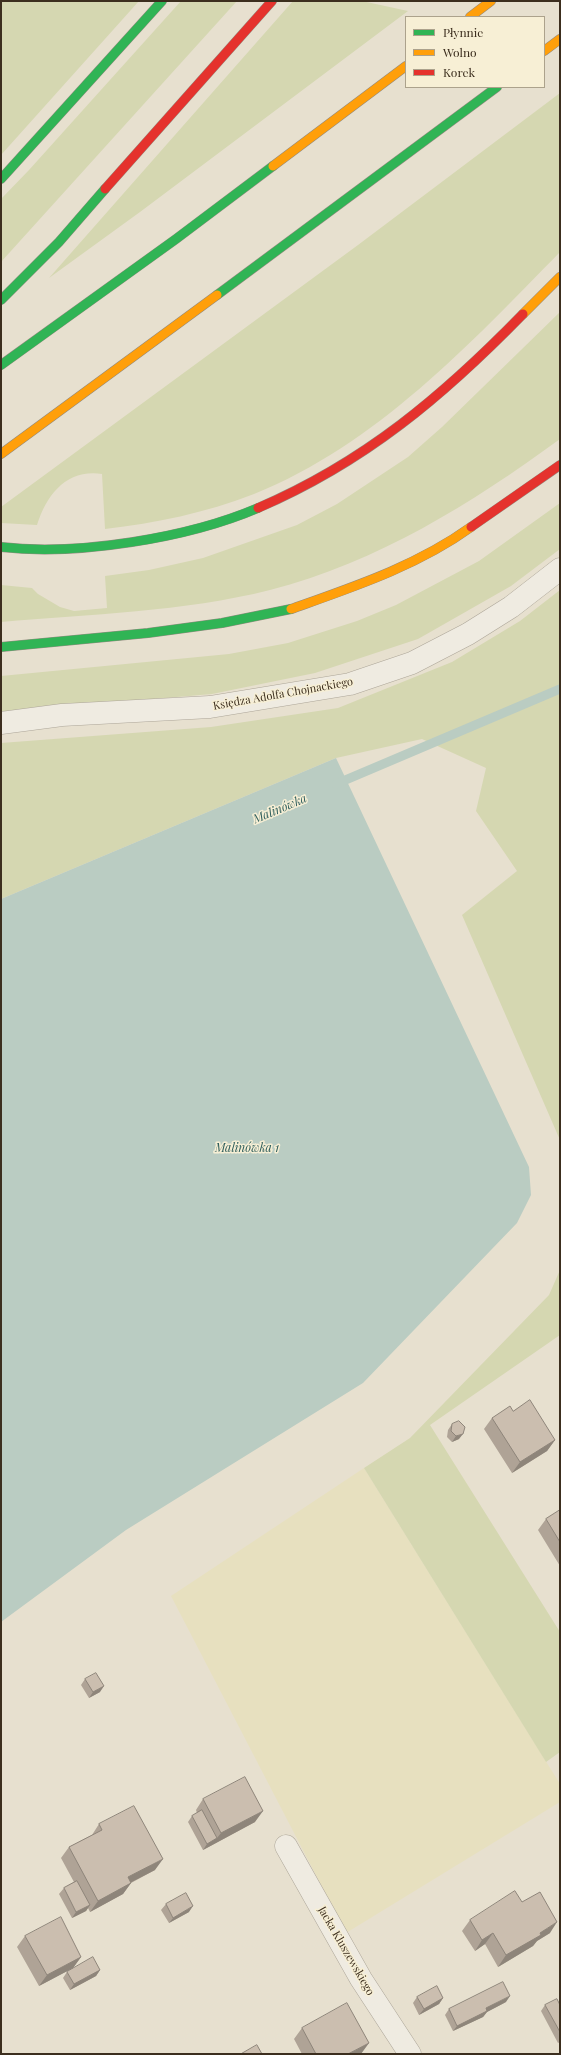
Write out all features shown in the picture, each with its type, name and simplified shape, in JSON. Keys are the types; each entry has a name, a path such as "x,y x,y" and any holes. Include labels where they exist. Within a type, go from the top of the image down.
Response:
{"highway":[{"path":"1,178 162,1"},
{"path":"1,300 59,242 272,1"},
{"path":"471,16 491,1"},
{"path":"545,50 560,39"},
{"path":"1,365 176,239 405,67"},
{"path":"1,454 304,232 496,88"},
{"path":"1,547 52,549 147,540 199,530 246,514 291,495 329,475 404,425 440,394 560,277"},
{"path":"1,647 148,633 222,623 286,611 357,586 416,560 463,533 560,465"}],"street":[{"name":"Księdza Adolfa Chojnackiego","path":"1,723 62,715 210,707 350,684 412,663 468,634 511,607 560,569"},
{"name":"Jacka Kluszewskiego","path":"286,1846 361,1979 410,2054"}],"shaded area":[{"path":"364,1468 560,1784 560,1802 346,1933 171,1596"}],"green space":[{"path":"1,1 139,1 1,155"},
{"path":"181,1 237,1 1,262 1,199 29,170"},
{"path":"293,1 362,1 408,11 140,212 49,278"},
{"path":"560,93 560,252 456,356 381,420 341,448 298,473 254,494 199,512 143,524 105,529 102,474 90,473 78,476 60,486 46,503 37,525 1,523 1,507 358,245"},
{"path":"560,312 560,439 458,508 422,528 386,547 348,564 310,578 270,590 170,608 1,622 1,585 32,588 38,594 60,607 74,611 107,608 105,576 149,570 203,558 297,525 337,504 408,457 442,427"},
{"path":"560,503 560,549 511,586 418,639 315,673 212,694 1,712 1,676 229,654 288,643 357,621 396,605 479,561"},
{"path":"560,590 560,1140 462,915 517,871 476,811 486,768 422,739 336,758 1,899 1,743 211,727 338,708 452,662 520,621"},
{"path":"560,1270 560,1335 430,1425 560,1632 560,1752 546,1762 364,1468 410,1438 549,1295"}],"water":[{"name":"Malinówka 1","path":"336,758 529,1167 531,1195 517,1223 363,1383 126,1530 1,1622 1,899"}],"building":[{"path":"530,1400 555,1440 520,1462 492,1418 510,1406 513,1411"},
{"path":"459,1421 465,1427 463,1434 456,1436 451,1431 452,1424"},
{"path":"560,1510 560,1542 546,1519"},
{"path":"96,1673 104,1686 93,1692 85,1679"},
{"path":"245,1777 263,1811 221,1833 203,1799"},
{"path":"134,1806 163,1859 128,1877 131,1883 98,1901 69,1847 102,1830 99,1824"},
{"path":"202,1810 217,1838 207,1844 192,1816"},
{"path":"77,1881 90,1905 76,1912 64,1888"},
{"path":"515,1891 522,1902 540,1892 557,1922 540,1933 541,1935 506,1955 493,1933 482,1940 470,1920"},
{"path":"186,1893 193,1906 173,1918 166,1904"},
{"path":"61,1917 81,1957 47,1975 25,1936"},
{"path":"93,1957 100,1970 74,1984 67,1972"},
{"path":"503,1982 510,1996 486,2008 487,2011 457,2026 449,2009"},
{"path":"437,1986 443,1998 424,2009 417,1997"},
{"path":"557,1999 560,2005 560,2032 545,2005"},
{"path":"347,2003 369,2043 348,2054 316,2054 302,2028"},
{"path":"257,2045 262,2054 241,2054"}],"waterway":[{"name":"Malinówka","path":"336,784 560,689"}],"traffic: fast":[{"path":"1,179 162,1"},
{"path":"217,295 496,88"},
{"path":"1,365 176,239 273,166"},
{"path":"1,300 59,242 105,189"},
{"path":"1,547 63,549 97,547 132,542 199,528 230,519 258,508"},
{"path":"1,647 148,633 222,623 291,609"}],"traffic: slow":[{"path":"471,16 491,1"},
{"path":"545,50 560,39"},
{"path":"273,166 405,67"},
{"path":"523,314 560,277"},
{"path":"1,454 217,295"},
{"path":"291,609 361,584 407,564 450,541 471,527"}],"traffic: jam":[{"path":"105,189 272,1"},
{"path":"258,508 297,490 333,470 368,448 401,424 463,372 523,314"},
{"path":"471,527 560,465"}]}
